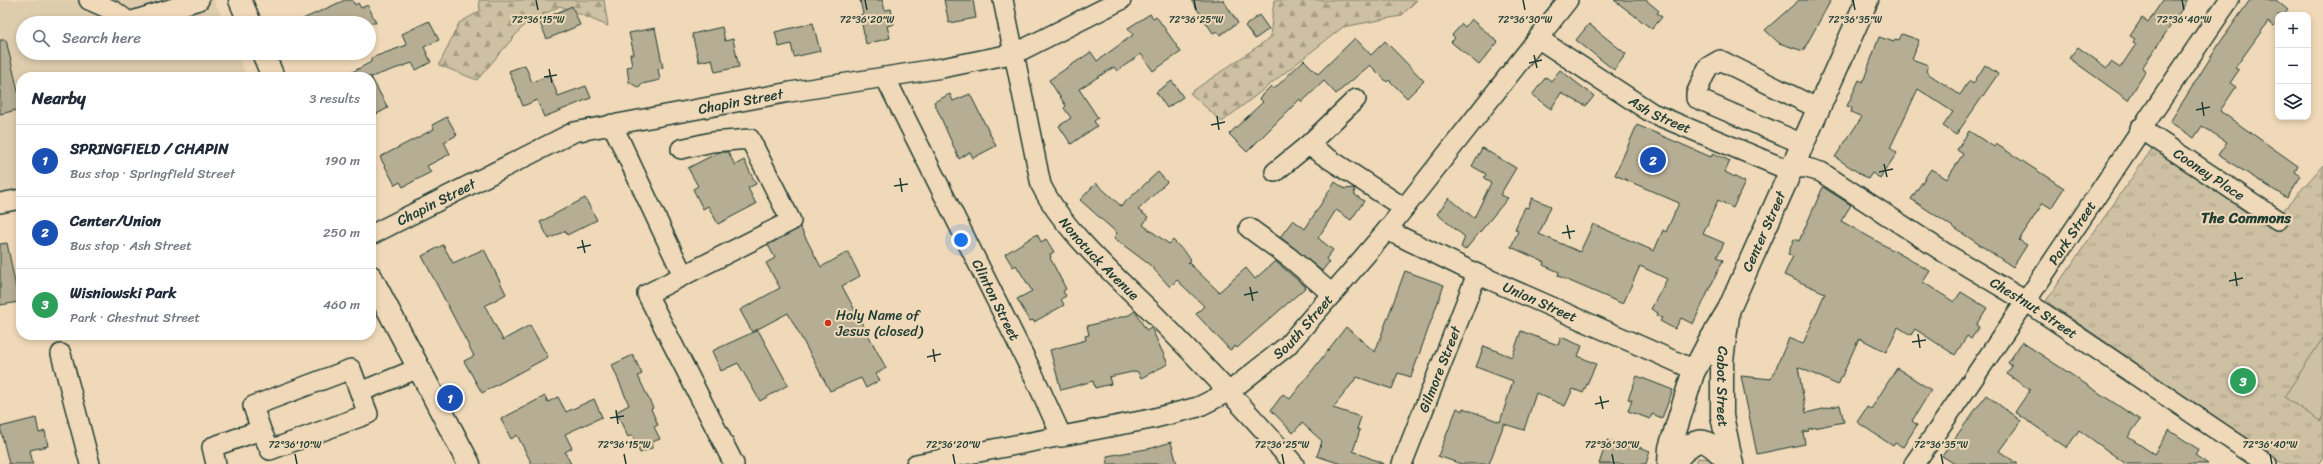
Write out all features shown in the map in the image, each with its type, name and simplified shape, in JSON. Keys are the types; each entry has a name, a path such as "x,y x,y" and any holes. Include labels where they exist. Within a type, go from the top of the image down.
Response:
{"main road":[{"path":"240,0 247,16"},
{"name":"Center Street","path":"1669,464 1670,448 1695,370 1729,309 1867,0"},
{"path":"266,60 271,72"},
{"path":"376,286 469,464"},
{"name":"Cabot Street","path":"1729,309 1722,360 1722,416 1731,464"},
{"path":"1695,370 1713,393 1722,416"},
{"path":"1673,464 1690,444 1706,442 1713,445 1731,464"}],"street":[{"path":"89,0 114,11 121,16"},
{"path":"148,16 199,0"},
{"name":"Nonotuck Avenue","path":"1003,0 1016,53 1041,185 1051,206 1102,262 1230,391 1294,464"},
{"name":"Chapin Street","path":"376,232 574,132 790,92 885,77 1016,53 1121,0"},
{"name":"South Street","path":"916,464 962,460 1198,407 1230,391 1287,346 1332,294 1387,230 1539,39 1568,0"},
{"name":"Park Street","path":"1915,464 2027,302 2140,128 2229,0"},
{"name":"Ash Street","path":"1539,39 1652,113 1746,154 1780,167 1793,168"},
{"path":"1803,144 1696,98 1696,94 1708,66 1720,60 1819,109"},
{"name":"Clinton Street","path":"885,77 1030,369 1062,437"},
{"path":"1275,172 1308,145 1356,99"},
{"path":"612,124 683,275"},
{"name":"Cooney Place","path":"2140,128 2278,220"},
{"path":"681,149 712,142 750,139 792,221 647,294 734,464"},
{"path":"1308,145 1404,208"},
{"name":"Chestnut Street","path":"1793,168 1807,168 1821,172 1945,253 2027,302 2267,464"},
{"path":"0,203 16,200"},
{"path":"1249,228 1290,258 1332,294"},
{"name":"Union Street","path":"1387,230 1477,274 1695,370"},
{"name":"Gilmore Street","path":"1402,464 1477,274"},
{"path":"61,354 90,464"},
{"path":"360,392 419,368"},
{"path":"351,369 368,414 270,450 261,430 254,406 351,369"},
{"path":"216,464 212,447 261,430"}],"shaded area":[{"path":"0,0 214,0 221,16 16,16 16,60 240,60 245,72 16,72 16,190 0,193"}],"green space":[{"path":"479,0 604,0 608,26 560,6 525,24 477,80 439,65 459,23 480,11"},
{"path":"1274,0 1417,0 1401,16 1343,27 1222,122 1190,93 1270,38"},
{"path":"2154,146 2268,228 2323,165 2323,457 2318,464 2283,464 2046,301"},
{"path":"2323,338 2323,416 2320,421 2284,397"},
{"path":"1698,458 1713,459 1713,464 1696,464"}],"building":[{"path":"345,0 352,0 355,5 358,3 361,8 368,5 373,16 310,16"},
{"path":"860,0 882,0 885,10 891,9 894,24 887,26 890,38 866,44 860,15 863,14"},
{"path":"944,0 973,0 976,18 949,23"},
{"path":"1191,0 1223,0 1238,23 1220,35 1217,31 1213,33"},
{"path":"1614,0 1646,0 1659,11 1657,13 1662,17 1652,29"},
{"path":"1799,0 1831,0 1803,51 1779,43 1765,30"},
{"path":"2163,0 2188,0 2142,68 2146,71 2128,100 2069,58 2078,47 2107,68 2111,62 2120,68 2136,44 2133,42 2135,39 2130,36 2142,18 2148,22"},
{"path":"2250,0 2276,0 2288,10 2286,12 2275,12 2275,26 2274,27 2268,22 2235,68 2239,70 2230,83 2236,87 2220,111 2298,166 2295,172 2301,176 2287,198 2218,155 2227,142 2202,126 2194,138 2170,122 2221,41"},
{"path":"572,6 580,25 547,39 539,21"},
{"path":"1150,14 1153,18 1156,16 1181,52 1153,71 1141,54 1117,71 1114,67 1079,89 1098,118 1094,121 1097,126 1071,144 1059,126 1071,118 1064,108 1066,106 1049,80 1091,52 1097,61 1133,35 1128,28"},
{"path":"1259,15 1269,29 1255,39 1245,26"},
{"path":"1471,19 1498,42 1479,65 1451,42 1455,38 1452,35 1462,24 1465,27"},
{"path":"429,21 439,40 424,47 431,62 416,70 412,63 376,75 376,72 352,72 371,62 371,60 376,60 376,56 407,45 402,34"},
{"path":"813,23 820,51 794,57 791,44 779,47 775,32"},
{"path":"1589,24 1626,54 1614,70 1576,40"},
{"path":"722,27 725,41 733,39 739,67 715,72 712,59 699,62 692,34"},
{"path":"655,28 663,68 658,69 660,80 642,84 639,88 629,82 627,67 632,66 630,54 634,54 629,33"},
{"path":"1902,34 1919,40 1912,59 1928,65 1926,72 1960,95 1969,81 1973,84 1985,65 1998,74 1956,135 1943,126 1953,112 1918,89 1890,148 1897,153 1880,178 1872,173 1868,179 1835,157 1862,117 1851,112 1852,108 1847,106 1859,80 1863,82 1879,37 1894,42 1895,39 1899,40"},
{"path":"1355,38 1371,55 1385,41 1424,81 1407,98 1389,80 1387,82 1370,65 1336,94 1324,81 1302,102 1300,99 1247,152 1229,134 1263,102 1259,98 1271,86 1274,89 1304,60 1318,74"},
{"path":"0,40 6,40 16,83 16,110 0,114"},
{"path":"525,65 532,82 550,75 558,96 586,86 591,98 544,117 537,100 523,106 509,71"},
{"path":"1560,70 1594,96 1586,106 1561,93 1551,109 1532,95 1546,77 1551,81"},
{"path":"1172,81 1183,97 1167,108 1156,92"},
{"path":"376,86 388,108 376,114"},
{"path":"950,94 953,101 970,94 996,146 973,158 970,152 959,159 934,102"},
{"path":"447,117 457,135 444,142 450,154 427,166 431,172 403,187 400,182 395,185 380,157 434,129 432,125"},
{"path":"1637,125 1711,157 1713,153 1730,161 1725,172 1745,182 1733,208 1718,200 1703,234 1724,243 1717,257 1723,260 1693,324 1681,318 1675,329 1660,321 1662,318 1657,316 1658,313 1651,309 1667,279 1640,266 1623,304 1558,276 1559,272 1543,265 1544,262 1511,247 1518,231 1515,229 1525,207 1528,208 1532,198 1551,206 1539,234 1580,252 1593,224 1654,251 1663,230 1666,232 1679,203 1615,175"},
{"path":"1969,131 1994,147 1996,144 2064,188 2051,208 2043,203 2019,240 2027,245 2013,267 1911,199 1931,169 1947,179 1963,154 1957,150"},
{"path":"1482,148 1516,168 1500,195 1508,198 1465,250 1461,247 1465,237 1437,214 1449,198 1474,218 1491,183 1484,178 1486,174 1472,166"},
{"path":"719,152 728,152 735,165 744,160 756,184 748,188 756,204 718,224 708,206 703,209 693,189 698,186 688,168"},
{"path":"1158,172 1167,182 1138,210 1148,217 1143,225 1169,244 1173,240 1191,259 1188,262 1219,292 1246,268 1255,279 1275,261 1306,287 1237,348 1235,346 1230,350 1196,314 1204,306 1177,280 1170,287 1150,265 1114,238 1117,233 1080,200 1096,183 1121,206"},
{"path":"1335,182 1345,189 1354,188 1355,195 1364,201 1351,220 1336,210 1318,238 1333,250 1326,259 1329,262 1322,271 1280,237 1293,220 1305,229"},
{"path":"1823,187 1851,205 1841,221 1930,271 1923,282 1954,302 1961,292 1987,308 1976,325 1979,327 1971,339 1967,336 1955,355 1915,329 1911,335 1898,327 1886,352 1859,338 1838,385 1798,367 1806,413 1840,405 1844,422 1808,429 1809,431 1803,432 1805,444 1757,454 1741,376 1771,379 1789,338 1803,344 1825,293 1784,275 1793,256 1788,254 1794,239 1799,241"},
{"path":"585,198 597,220 567,235 565,231 549,239 540,222"},
{"name":"Holy Name of Jesus (closed)","path":"800,227 821,267 848,252 860,276 842,286 886,368 876,374 880,380 866,388 861,378 830,391 788,313 752,332 740,310 780,288 766,263 775,258 768,245"},
{"path":"1037,234 1041,242 1046,239 1054,252 1050,254 1050,258 1066,289 1063,291 1066,296 1061,299 1064,305 1034,322 1033,320 1030,321 1017,299 1032,291 1016,265 1013,267 1005,254"},
{"path":"7,243 16,287 16,302 0,305 0,244"},
{"path":"443,245 453,263 484,249 506,294 485,306 503,340 530,325 548,357 482,393 464,361 474,356 422,256"},
{"path":"1405,271 1444,285 1411,377 1398,373 1392,389 1357,377 1333,408 1361,417 1357,429 1360,430 1353,451 1384,464 1341,464 1317,456 1322,441 1302,423 1293,433 1271,410 1283,394 1290,399 1346,327 1375,352"},
{"path":"1135,311 1146,330 1151,327 1168,364 1141,378 1137,371 1109,377 1111,384 1095,388 1093,381 1061,390 1050,350 1086,340 1085,336 1089,335 1087,326 1129,315"},
{"path":"758,330 788,385 760,401 738,363 721,371 712,351"},
{"path":"1521,331 1558,345 1561,337 1582,346 1578,356 1596,364 1583,393 1573,389 1565,406 1536,393 1524,430 1504,424 1489,464 1461,464 1438,456 1457,408 1462,411 1463,408 1500,422 1513,381 1476,367 1484,346 1512,357"},
{"path":"2022,342 2140,420 2128,437 2154,454 2169,430 2198,449 2195,455 2208,464 2126,464 2079,430 2067,448 2015,412 2030,390 2007,374 2012,366 2008,363"},
{"path":"633,355 642,374 638,376 653,408 651,409 658,425 654,427 660,439 652,442 654,447 640,453 632,435 628,437 616,412 629,405 612,365"},
{"path":"1897,368 1931,390 1912,421 1917,425 1903,447 1895,443 1893,446 1857,422 1867,407 1871,409"},
{"path":"1637,376 1673,390 1662,418 1652,414 1650,419 1628,411 1632,400 1628,399"},
{"path":"1986,395 2021,421 1999,451 2018,464 1955,464 1942,456"},
{"path":"545,396 548,402 558,397 566,412 594,399 602,417 565,434 572,448 565,452 571,464 532,464 517,435 511,439 501,419"},
{"path":"36,418 39,433 45,431 48,446 30,450 33,464 9,464 0,427"},
{"path":"1607,440 1626,447 1627,443 1650,451 1646,464 1599,464"},
{"path":"1171,442 1177,464 1108,464 1107,456 1152,448"}],"place":[{"name":"Center/Union","path":"1653,160"},
{"name":"Holy Name of Jesus (closed)","path":"828,323"},
{"name":"Wisniowski Park","path":"2243,381"},
{"name":"SPRINGFIELD / CHAPIN","path":"450,398"}],"district":[{"name":"The Commons","path":"2246,218"}]}
